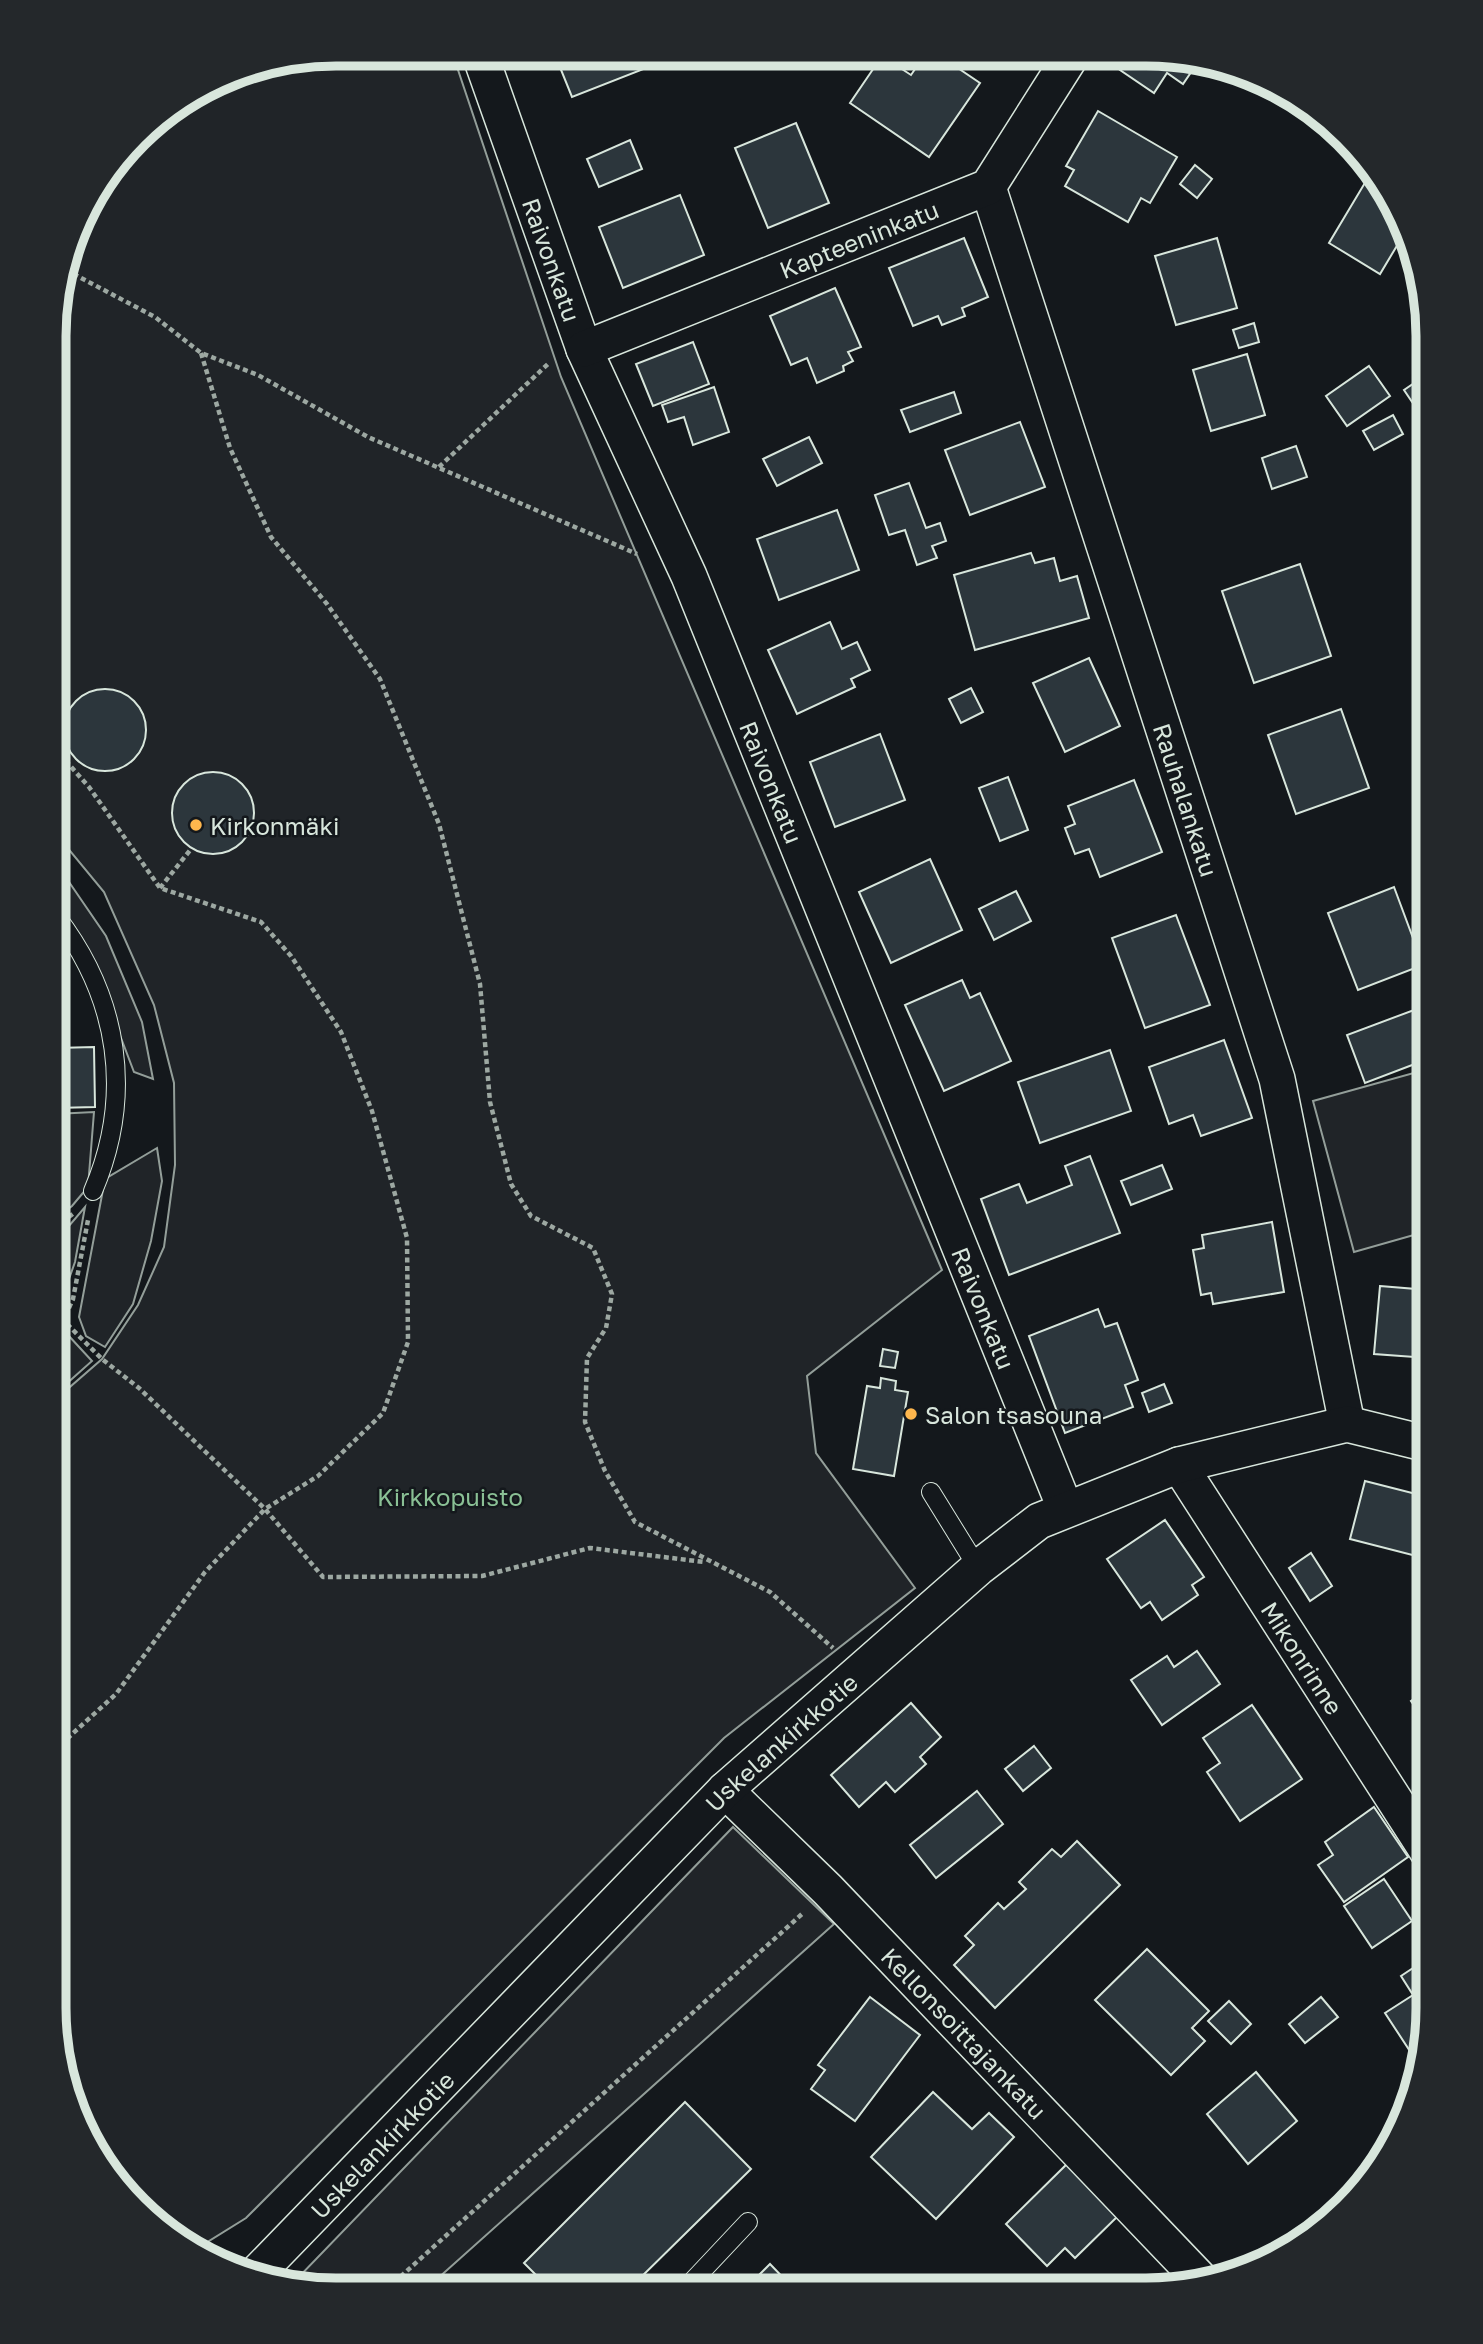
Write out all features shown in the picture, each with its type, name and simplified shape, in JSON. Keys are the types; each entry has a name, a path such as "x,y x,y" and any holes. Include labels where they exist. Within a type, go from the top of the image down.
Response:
{"street":[{"name":"Raivonkatu","path":"484,66 584,349 689,576 1065,1508"},
{"path":"988,187 1064,66"},
{"name":"Kapteeninkatu","path":"584,349 988,187"},
{"name":"Rauhalankatu","path":"988,187 1277,1079 1347,1424"},
{"name":"Uskelankirkkotie","path":"264,2267 725,1790 978,1568 1039,1521 1065,1508 1179,1465 1347,1424 1416,1441"},
{"name":"Mikonrinne","path":"1179,1465 1416,1833"},
{"name":"Kellonsoittajankatu","path":"725,1790 828,1890 1194,2273"}],"lane":[{"path":"66,931 87,962 100,992 111,1029 117,1067 112,1140 93,1191"},
{"path":"931,1492 978,1568"},
{"path":"696,2278 748,2222"}],"path":[{"path":"74,274 155,317 201,353 258,375 368,436 689,576"},
{"path":"201,353 230,449 271,537 327,604 380,679 439,824 480,984 490,1102 511,1185 531,1216 593,1248 612,1294 606,1328 587,1358 586,1371 585,1422 605,1471 635,1522 770,1592 820,1636"},
{"path":"439,467 551,362"},
{"path":"66,761 89,787 160,888 261,922 291,956 341,1032 372,1111 407,1238 408,1342 383,1413 318,1476 265,1509 205,1572 116,1693 66,1739"},
{"path":"160,888 191,849"},
{"path":"93,1191 81,1264 66,1321 102,1359 139,1388 265,1509 323,1577 482,1576 590,1548 708,1562"},
{"path":"399,2278 828,1890"}],"green space":[{"name":"Kirkkopuisto","path":"337,66 457,66 561,377 942,1270 807,1376 816,1453 915,1588 724,1738 246,2218 205,2243 158,2210 112,2158 94,2127 81,2094 67,2025 66,1390 102,1359 138,1305 164,1247 175,1165 174,1083 154,1005 104,892 66,846 66,337 72,284 87,233 112,186 134,158 172,122 217,94 250,81 301,69"},
{"path":"66,878 106,936 142,1022 153,1079 134,1072 87,949 66,921"},
{"path":"1416,1072 1416,1234 1354,1252 1313,1101"},
{"path":"94,1112 88,1187 66,1211 66,1113"},
{"path":"157,1148 162,1181 151,1241 133,1304 105,1347 86,1336 79,1317 105,1179"},
{"path":"85,1207 75,1262 66,1287 66,1228"},
{"path":"68,1335 92,1361 66,1384"},
{"path":"733,1827 834,1924 438,2278 337,2278 301,2275"}],"building":[{"path":"559,66 651,66 572,97"},
{"path":"875,66 897,66 911,75 917,66 955,66 980,83 929,157 850,103"},
{"path":"1123,66 1146,66 1192,71 1183,84 1167,73 1154,93 1120,70"},
{"path":"1098,111 1177,157 1150,203 1141,198 1128,222 1065,186 1074,170 1066,166"},
{"path":"796,123 829,203 768,228 735,148"},
{"path":"630,140 642,169 599,187 587,159"},
{"path":"1195,165 1212,179 1197,198 1180,184"},
{"path":"1367,180 1389,217 1399,242 1380,274 1329,243"},
{"path":"680,195 704,255 623,288 599,227"},
{"path":"964,238 988,297 962,308 965,316 942,325 938,316 913,326 889,268"},
{"path":"1217,238 1237,308 1176,325 1155,256"},
{"path":"835,288 861,347 848,352 853,361 843,366 844,371 817,383 807,358 791,365 770,316"},
{"path":"1254,323 1259,342 1239,348 1233,330"},
{"path":"693,342 709,384 653,406 636,364"},
{"path":"1247,354 1265,415 1211,431 1193,370"},
{"path":"1369,366 1390,396 1347,426 1326,396"},
{"path":"1416,382 1416,408 1404,390"},
{"path":"714,387 729,432 693,445 684,417 668,422 662,405"},
{"path":"954,392 961,413 910,432 901,410"},
{"path":"1393,415 1403,434 1374,450 1363,431"},
{"path":"1020,422 1045,487 970,515 945,450"},
{"path":"809,437 822,463 777,486 763,459"},
{"path":"1296,446 1307,477 1272,489 1262,458"},
{"path":"909,483 926,528 940,523 946,541 932,546 937,558 917,565 905,530 889,535 875,495"},
{"path":"837,510 859,570 779,600 757,539"},
{"path":"1031,553 1035,563 1054,558 1060,581 1077,576 1089,618 975,650 954,575"},
{"path":"1300,564 1331,656 1254,683 1222,591"},
{"path":"830,622 842,649 857,642 870,670 851,679 855,687 797,714 768,650"},
{"path":"1089,658 1120,726 1065,752 1033,683"},
{"path":"971,688 983,712 961,723 949,699"},
{"path":"105,689 121,692 139,707 145,722 143,746 134,759 121,768 105,771 89,768 76,759 67,746 67,714 76,701 89,692"},
{"path":"1341,709 1369,788 1296,814 1268,735"},
{"path":"880,734 905,800 835,827 810,762"},
{"path":"213,772 229,775 242,784 251,797 254,813 251,829 242,842 229,851 213,854 197,851 184,842 175,829 172,813 175,797 184,784 197,775"},
{"path":"1008,777 1028,830 1000,841 979,788"},
{"path":"1134,780 1162,852 1100,877 1089,849 1075,854 1065,828 1075,824 1068,806"},
{"path":"930,859 962,930 891,963 859,892"},
{"path":"1394,887 1416,946 1416,968 1358,990 1328,913"},
{"path":"1016,891 1031,921 994,940 979,909"},
{"path":"1176,915 1210,1005 1145,1028 1112,938"},
{"path":"962,980 970,998 980,993 1011,1061 944,1091 905,1005"},
{"path":"1414,1010 1416,1064 1365,1083 1347,1035"},
{"path":"1224,1040 1252,1118 1201,1136 1193,1115 1169,1124 1149,1067"},
{"path":"94,1047 95,1107 66,1108 66,1048"},
{"path":"1110,1050 1131,1111 1040,1143 1018,1082"},
{"path":"1090,1156 1120,1233 1009,1275 981,1199 1019,1184 1027,1203 1072,1185 1065,1166"},
{"path":"1162,1165 1172,1189 1131,1205 1121,1181"},
{"path":"1272,1222 1284,1292 1213,1304 1211,1293 1201,1295 1193,1250 1204,1248 1202,1235"},
{"path":"1380,1286 1416,1289 1416,1357 1374,1354"},
{"path":"1098,1309 1105,1327 1117,1323 1138,1380 1125,1385 1133,1407 1065,1433 1029,1336"},
{"path":"883,1349 898,1352 895,1368 880,1366"},
{"name":"Salon tsasouna","path":"881,1378 896,1381 895,1390 908,1392 894,1476 853,1469 867,1386 880,1388"},
{"path":"1164,1384 1172,1403 1149,1412 1142,1393"},
{"path":"1365,1481 1416,1494 1416,1556 1350,1539"},
{"path":"1165,1520 1204,1577 1192,1585 1198,1595 1162,1620 1150,1602 1141,1608 1107,1559"},
{"path":"1311,1553 1332,1586 1310,1601 1289,1568"},
{"path":"1197,1651 1220,1684 1162,1725 1131,1680 1167,1656 1174,1667"},
{"path":"911,1703 941,1737 920,1757 926,1764 895,1792 886,1782 859,1807 831,1775"},
{"path":"1252,1705 1302,1779 1240,1821 1207,1772 1220,1763 1203,1738"},
{"path":"1034,1746 1051,1768 1023,1791 1005,1769"},
{"path":"977,1791 1003,1824 936,1878 910,1845"},
{"path":"1374,1807 1408,1857 1344,1902 1318,1865 1333,1855 1325,1842"},
{"path":"1077,1841 1120,1885 995,2008 954,1965 974,1945 965,1936 998,1903 1004,1909 1026,1889 1019,1882 1052,1849 1061,1857"},
{"path":"1384,1879 1412,1921 1372,1948 1344,1906"},
{"path":"1147,1949 1209,2011 1192,2028 1205,2041 1171,2075 1095,2000"},
{"path":"1416,1966 1416,2025 1412,2054 1385,2013 1413,1995 1401,1976"},
{"path":"870,1997 920,2035 855,2121 811,2089 825,2070 818,2065"},
{"path":"1321,1997 1338,2017 1305,2043 1289,2024"},
{"path":"1229,2001 1251,2024 1231,2044 1208,2021"},
{"path":"1256,2072 1297,2121 1248,2164 1207,2114"},
{"path":"933,2092 972,2129 989,2113 1014,2137 936,2219 871,2157"},
{"path":"685,2102 751,2169 640,2278 539,2278 524,2263"},
{"path":"1069,2162 1120,2214 1075,2258 1065,2248 1047,2266 1006,2224"},
{"path":"770,2264 783,2278 756,2278"}],"place":[{"name":"Kirkonmäki","path":"196,825"},
{"name":"Salon tsasouna","path":"911,1414"}]}
